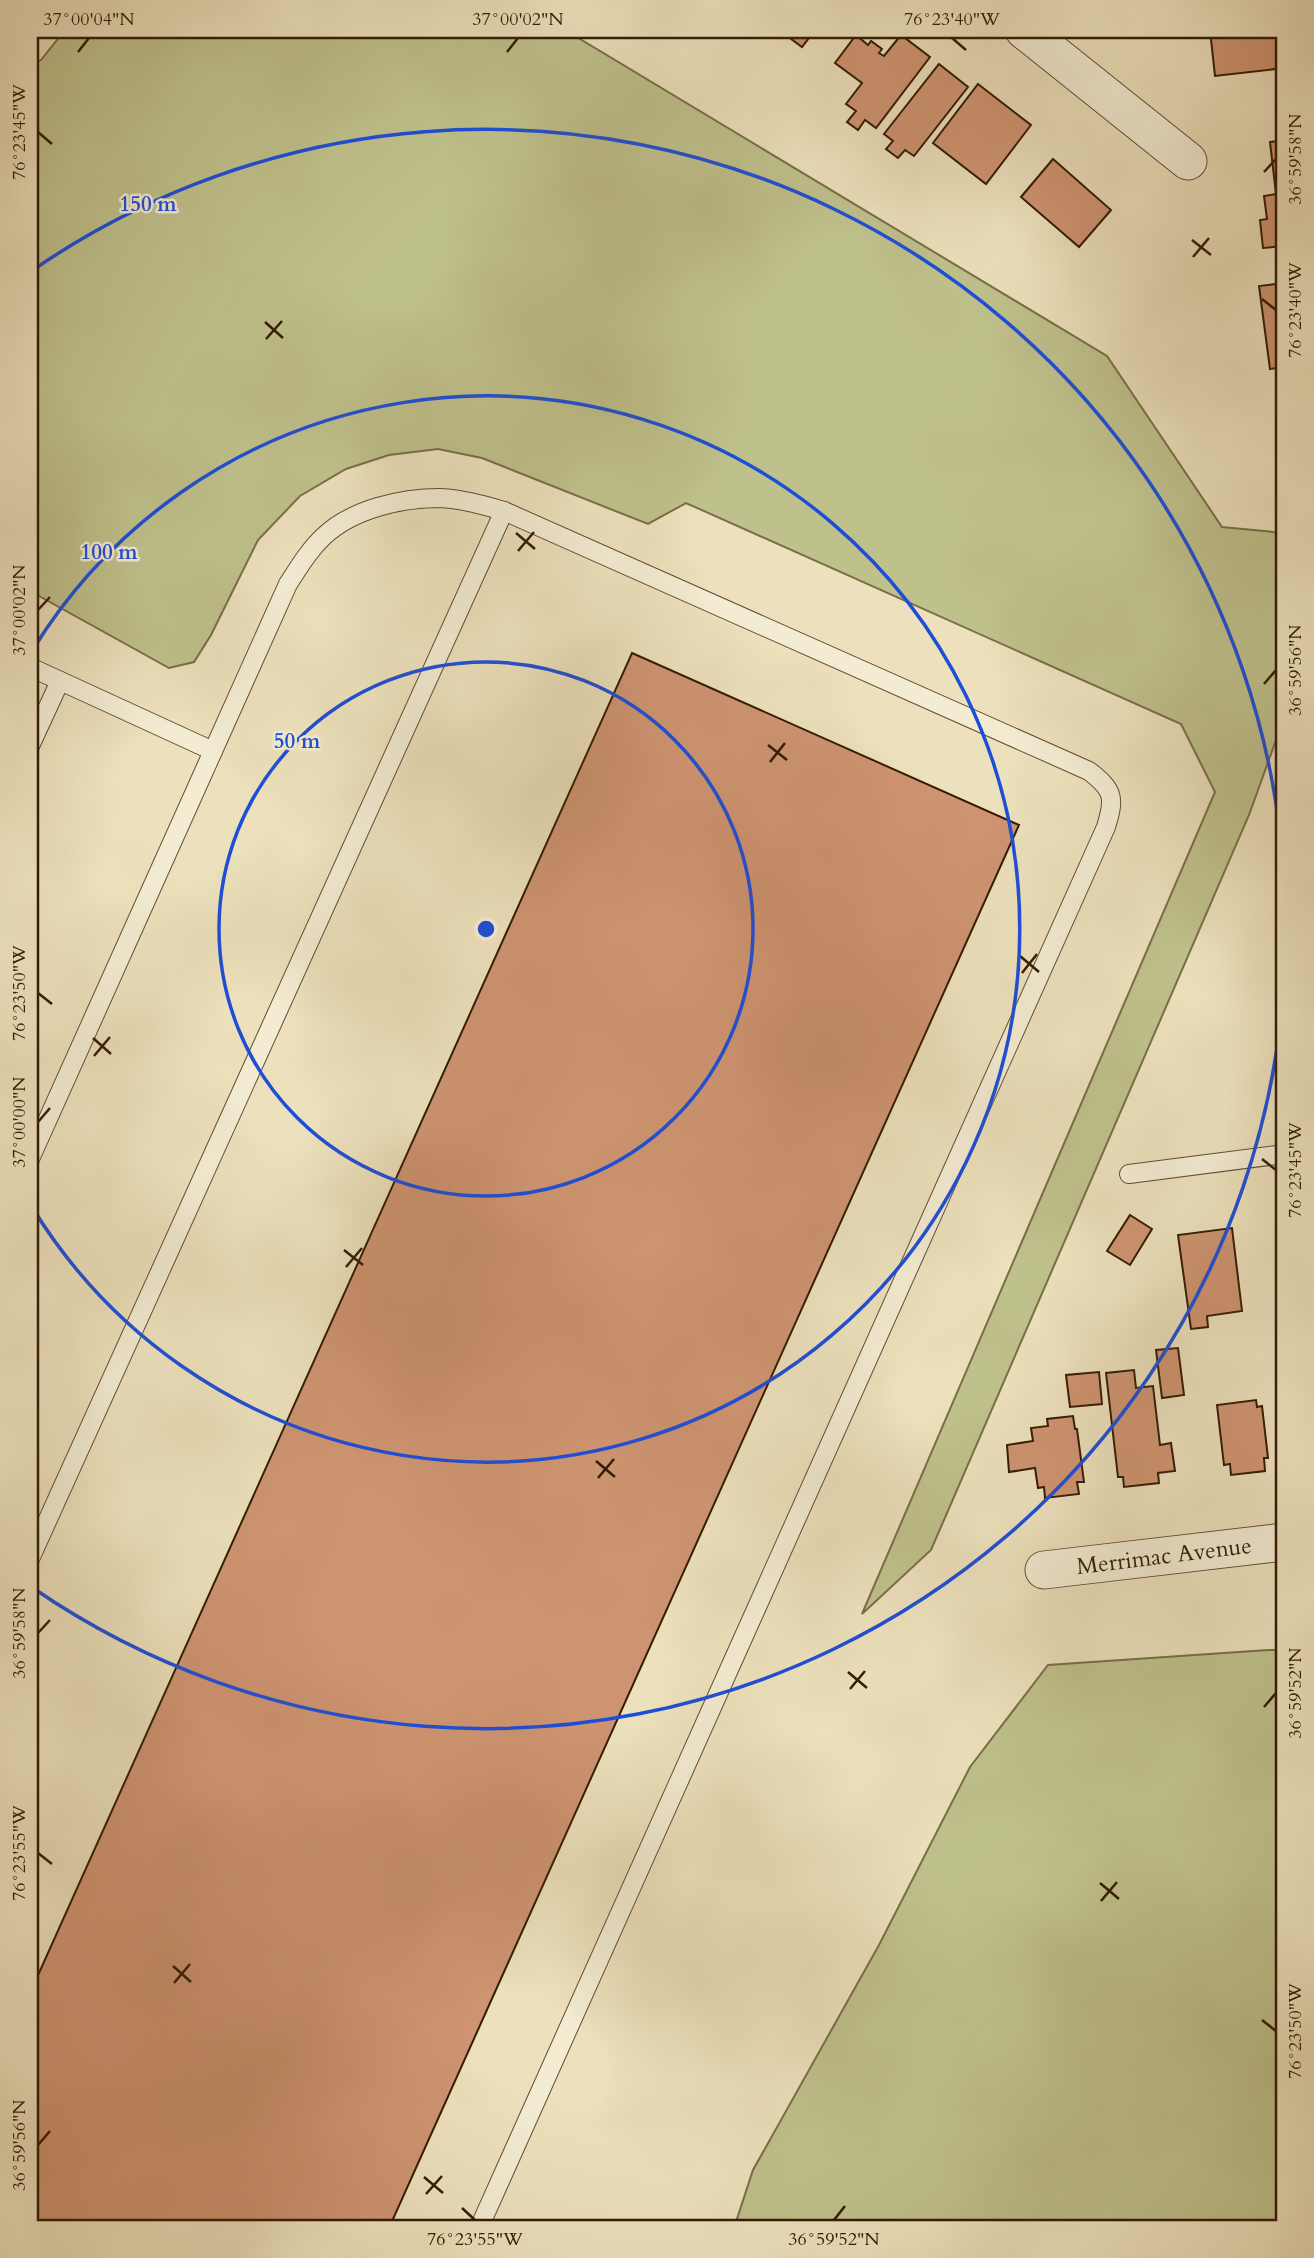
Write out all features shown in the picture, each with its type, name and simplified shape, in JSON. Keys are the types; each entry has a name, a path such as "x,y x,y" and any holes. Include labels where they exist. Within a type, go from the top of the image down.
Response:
{"street":[{"path":"1024,30 1188,161"},
{"name":"Merrimac Avenue","path":"1044,1570 1284,1542"}],"lane":[{"path":"30,1159 288,584 304,559 324,536 348,519 375,508 406,501 440,498 471,502 504,511 1089,771 1103,781 1112,794 1112,809 1100,840 479,2228"},
{"path":"30,1559 504,511"},
{"path":"30,667 213,751"},
{"path":"30,746 60,681"},
{"path":"1129,1174 1284,1154"}],"green space":[{"path":"65,30 565,30 1107,356 1222,527 1284,533 1284,718 1249,815 931,1550 862,1614 1215,792 1181,724 686,503 648,524 482,458 438,449 389,455 346,469 300,496 258,540 211,635 194,662 169,668 30,591 30,65 41,60"},
{"path":"1284,1650 1284,2228 734,2228 753,2170 879,1945 970,1767 1048,1665"}],"building":[{"path":"779,30 815,30 802,47"},
{"path":"1210,30 1284,30 1284,68 1215,76"},
{"path":"856,35 868,45 871,41 882,49 879,53 884,56 901,35 930,57 876,128 865,120 858,130 847,122 856,111 846,104 862,83 835,63"},
{"path":"939,64 968,87 914,156 905,150 898,158 886,149 893,141 884,134"},
{"path":"978,84 1031,125 986,184 933,143"},
{"path":"1284,140 1284,246 1263,248 1260,220 1267,219 1264,196 1276,194 1270,142"},
{"path":"1053,159 1111,210 1079,247 1021,197"},
{"path":"1284,283 1284,367 1270,369 1259,286"},
{"path":"632,653 1019,825 389,2228 30,2228 30,1993"},
{"path":"1130,1215 1152,1229 1130,1265 1107,1251"},
{"path":"1232,1228 1242,1311 1207,1316 1208,1327 1191,1329 1178,1235"},
{"path":"1178,1348 1184,1395 1162,1398 1156,1350"},
{"path":"1134,1370 1136,1388 1153,1386 1160,1445 1171,1443 1175,1471 1158,1473 1159,1483 1124,1487 1123,1477 1118,1477 1106,1373"},
{"path":"1099,1372 1102,1404 1070,1407 1066,1375"},
{"path":"1256,1400 1257,1407 1262,1406 1268,1458 1264,1458 1265,1471 1231,1475 1230,1464 1224,1465 1217,1405"},
{"path":"1073,1416 1084,1482 1077,1482 1079,1494 1045,1498 1044,1487 1038,1488 1035,1468 1009,1472 1007,1445 1033,1441 1031,1428 1048,1426 1047,1419"}]}
